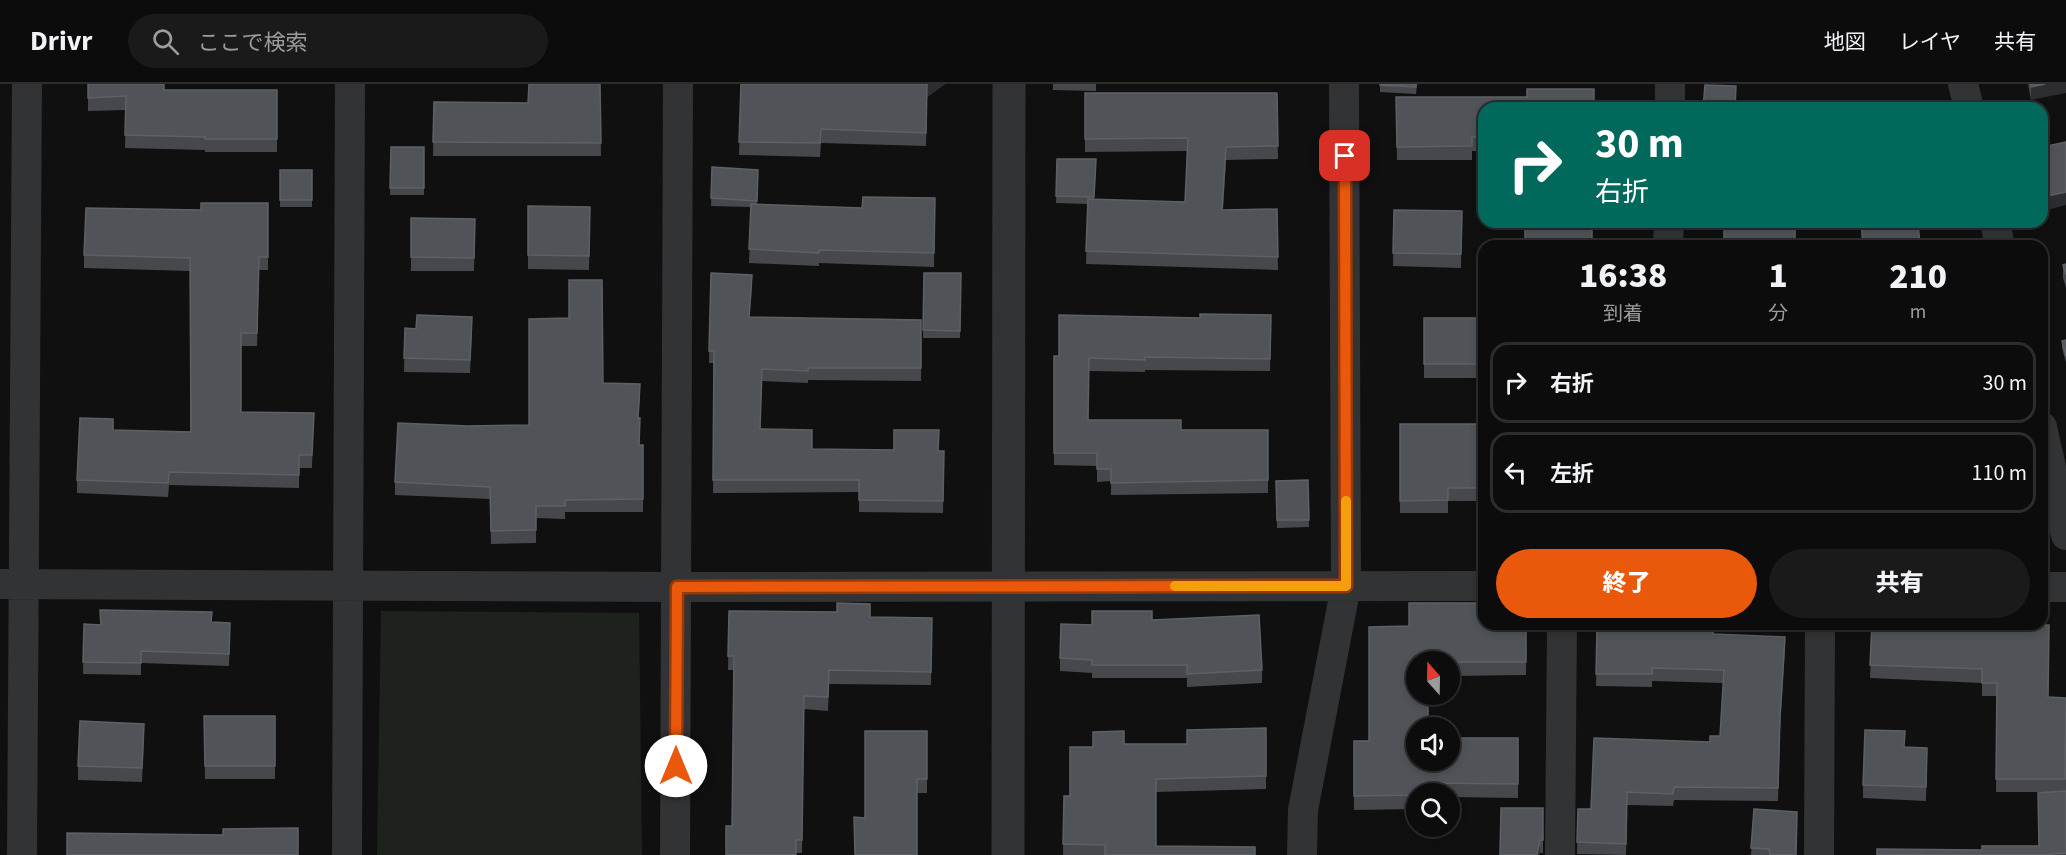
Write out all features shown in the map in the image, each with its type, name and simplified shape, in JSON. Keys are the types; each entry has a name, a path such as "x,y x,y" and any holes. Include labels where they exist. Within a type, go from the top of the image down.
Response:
{"street":[{"path":"22,855 12,584 27,84"},
{"path":"347,855 350,84"},
{"path":"675,855 678,84"},
{"path":"1008,855 1009,84"},
{"path":"1302,855 1303,810 1346,586 1344,84"},
{"path":"1670,84 1670,102"},
{"path":"1963,84 1968,102"},
{"path":"2048,454 2066,535"},
{"path":"12,584 677,587 1478,586"},
{"path":"2048,587 2066,587"},
{"path":"1560,855 1562,630"},
{"path":"1819,855 1820,630"}],"shaded area":[{"path":"381,611 639,613 642,855 377,855"}],"building":[{"path":"88,84 164,84 164,90 277,90 277,139 205,139 205,137 125,135 126,96 88,98"},
{"path":"529,84 600,84 601,143 433,142 434,102 528,103"},
{"path":"741,84 927,84 926,133 821,129 820,143 739,142"},
{"path":"1416,84 1416,87 1380,85"},
{"path":"1705,85 1736,86 1735,102 1704,102"},
{"path":"1527,89 1594,89 1594,102 1478,102 1478,137 1472,137 1472,146 1397,147 1396,97 1527,97"},
{"path":"1085,93 1277,93 1278,146 1226,147 1222,210 1277,209 1278,257 1086,251 1088,199 1185,202 1188,138 1085,139"},
{"path":"2066,142 2066,192 2048,196 2048,146"},
{"path":"391,147 424,147 424,188 390,188"},
{"path":"1057,159 1096,159 1094,197 1056,196"},
{"path":"712,167 758,170 757,201 711,198"},
{"path":"280,170 312,170 312,200 280,200"},
{"path":"863,197 935,198 934,253 819,250 819,253 749,249 751,204 862,208"},
{"path":"201,203 268,203 268,257 259,257 257,333 241,333 241,412 314,413 312,455 299,455 299,475 169,472 168,483 77,480 80,418 113,419 113,430 191,432 190,258 84,255 86,208 201,210"},
{"path":"528,206 590,207 589,256 528,255"},
{"path":"1394,210 1462,211 1461,254 1393,253"},
{"path":"411,218 475,219 474,258 411,257"},
{"path":"1525,228 1592,228 1592,240 1525,240"},
{"path":"1724,228 1795,228 1795,240 1724,240"},
{"path":"1862,228 1918,228 1920,240 1862,240"},
{"path":"711,273 752,275 749,317 921,320 921,368 808,368 808,371 762,369 760,429 812,430 812,449 894,450 894,430 939,430 938,451 944,451 943,501 859,500 859,480 713,480 714,351 709,351"},
{"path":"924,273 961,273 960,331 923,330"},
{"path":"569,280 602,280 603,383 640,384 638,418 640,418 639,445 643,445 643,499 565,500 565,506 536,506 536,530 491,531 490,487 395,482 398,423 468,426 529,425 529,319 569,318"},
{"path":"1200,314 1271,315 1270,359 1089,358 1088,420 1181,420 1181,430 1268,430 1268,480 1111,483 1111,469 1097,469 1097,453 1054,453 1054,356 1059,356 1059,315 1200,318"},
{"path":"417,315 472,317 470,360 404,358 405,328 416,329"},
{"path":"1424,318 1478,318 1478,364 1424,364"},
{"path":"2066,340 2066,356 2062,341"},
{"path":"1400,424 1478,424 1478,488 1448,488 1448,500 1400,501"},
{"path":"1308,480 1309,520 1277,520 1276,481"},
{"path":"837,603 870,604 870,617 932,618 931,672 829,670 828,697 804,696 802,840 796,840 796,855 726,855 726,826 732,826 734,656 728,656 729,611 837,612"},
{"path":"1409,603 1478,603 1478,630 1526,630 1526,662 1460,662 1460,651 1406,651 1406,705 1428,705 1428,717 1406,717 1406,771 1460,771 1460,738 1518,738 1518,784 1406,783 1406,795 1354,796 1354,741 1369,741 1369,627 1409,626"},
{"path":"100,610 212,612 211,622 230,623 229,654 141,651 141,663 83,662 84,624 101,625"},
{"path":"1092,611 1152,611 1152,620 1259,615 1262,670 1187,674 1187,665 1092,665 1092,660 1060,658 1061,624 1092,625"},
{"path":"2049,625 2048,697 2066,698 2065,779 1996,779 1997,683 1982,683 1982,669 1870,665 1872,630 2048,630"},
{"path":"1597,630 1713,630 1713,634 1785,637 1778,788 1674,787 1673,794 1627,792 1626,844 1577,842 1578,809 1591,809 1594,738 1710,742 1710,736 1720,736 1724,670 1652,668 1652,674 1596,674"},
{"path":"204,716 275,716 275,766 205,766"},
{"path":"80,721 144,724 142,768 78,766"},
{"path":"1266,728 1266,776 1156,779 1156,846 1255,847 1255,855 1105,855 1105,845 1063,844 1064,796 1070,796 1070,747 1093,747 1093,732 1124,731 1124,744 1187,744 1187,730"},
{"path":"1865,730 1905,731 1904,747 1927,748 1926,787 1863,785"},
{"path":"865,731 927,731 927,779 917,779 917,855 855,855 854,817 865,818"},
{"path":"2066,791 2066,853 2051,855 1877,855 1877,849 1982,850 1982,846 2039,846 2038,793"},
{"path":"1501,808 1543,808 1543,840 1540,840 1537,855 1500,855"},
{"path":"1754,809 1797,812 1796,855 1770,855 1769,849 1751,848"},
{"path":"298,828 298,855 67,855 67,833 223,835 223,829"}],"slow traffic":[{"path":"1175,586 1346,586 1346,501"}],"route":[{"path":"676,766 677,587 1346,586 1345,156"}]}
